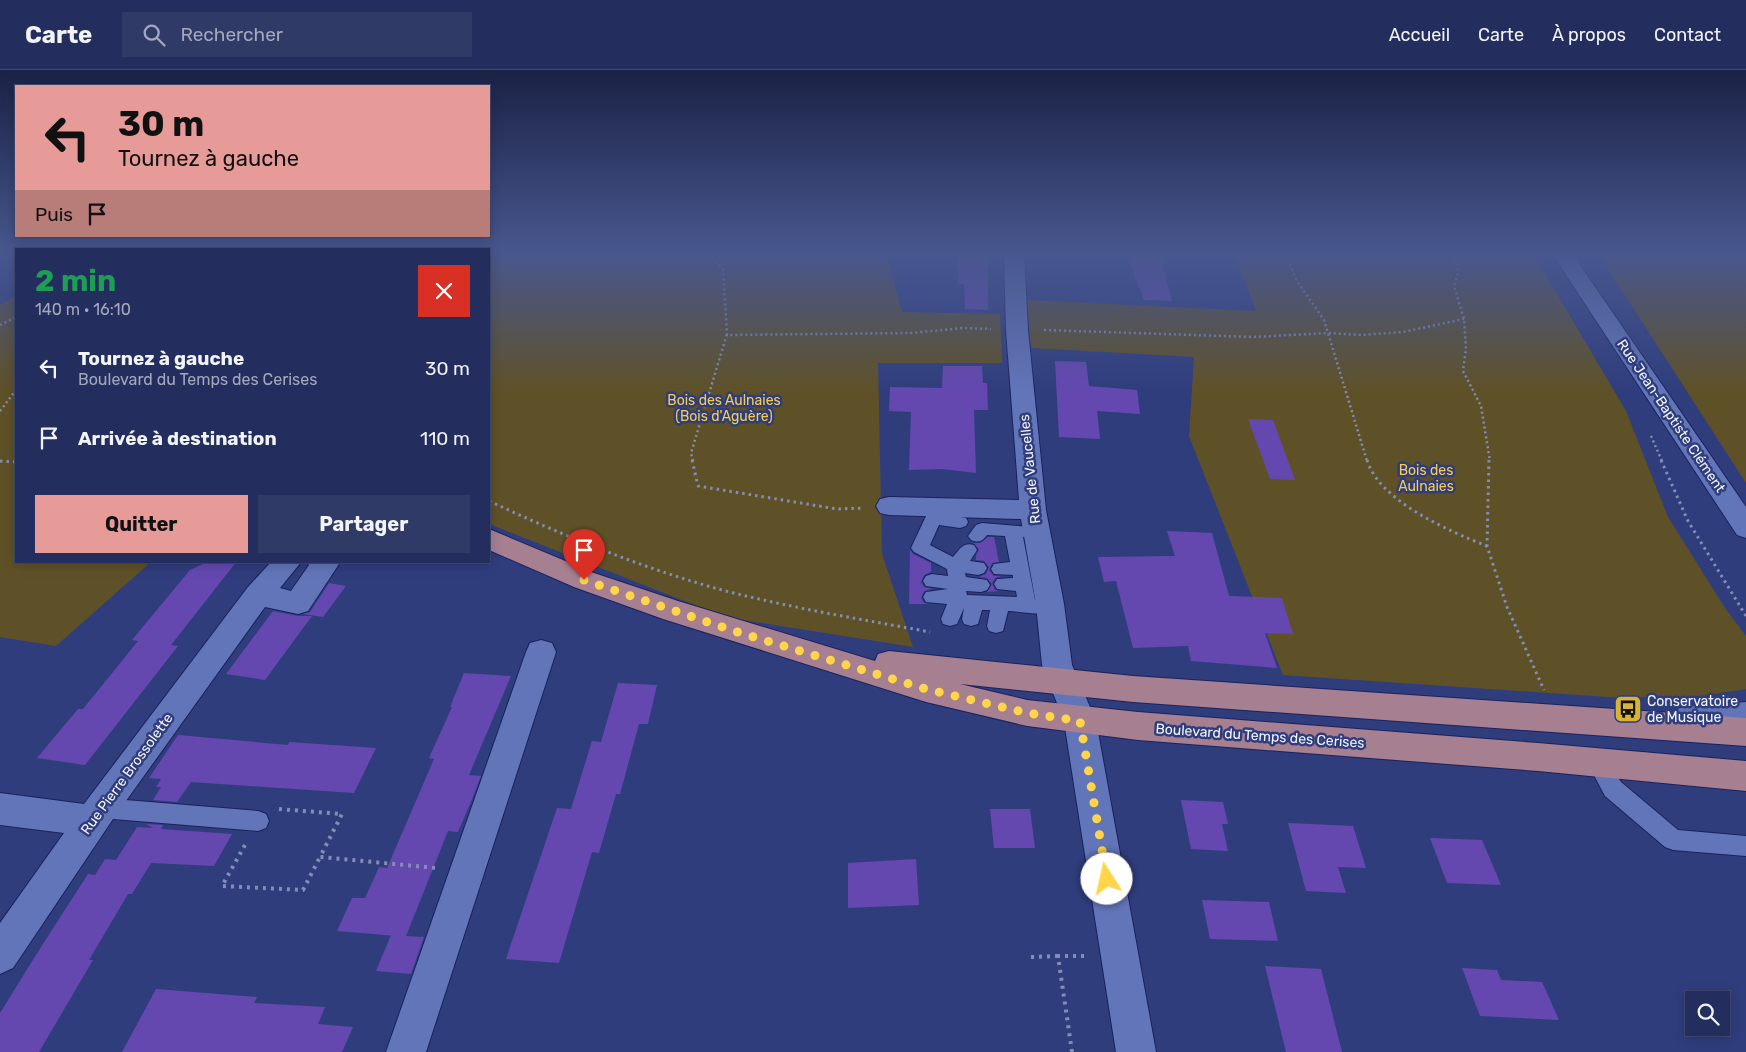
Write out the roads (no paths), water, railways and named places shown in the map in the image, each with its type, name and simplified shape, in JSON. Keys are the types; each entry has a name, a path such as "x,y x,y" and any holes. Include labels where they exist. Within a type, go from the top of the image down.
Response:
{"main road":[{"name":"Boulevard du Temps des Cerises","path":"490,538 584,580 682,614 926,689 1027,713 1080,721 1597,762 1746,776"},
{"name":"Boulevard du Temps des Cerises","path":"784,645 923,668 1133,689 1746,732"}],"street":[{"name":"Rue de Vaucelles","path":"1016,301 1028,524 1052,616 1057,665 1080,721"},
{"name":"Rue Jean-Baptiste Clément","path":"1594,301 1746,528"},
{"path":"889,506 1028,524"},
{"name":"Rue Pierre Brossolette","path":"0,955 96,815 258,595 286,563"},
{"path":"258,595 298,603 325,564 324,563"},
{"path":"406,1052 542,652"},
{"path":"1633,725 1678,719 1746,715"},
{"path":"1080,721 1136,1052"},
{"path":"0,808 96,815"}],"lane":[{"path":"963,594 951,538 976,538 1028,524 1022,576 1027,604"},
{"path":"950,619 963,594 976,538"},
{"path":"1002,577 1022,576"},
{"path":"963,594 979,577"},
{"path":"932,589 947,597 963,594 1000,604 1027,604 1052,616"},
{"path":"996,626 1000,604"},
{"path":"1597,762 1613,789 1673,840 1746,846"},
{"path":"96,815 258,821"}],"place":[{"name":"Conservatoire de Musique","path":"1628,709"}],"park label":[{"name":"Bois des Aulnaies (Bois d'Aguère)","path":"724,408"},
{"name":"Bois des Aulnaies","path":"1426,478"}]}
